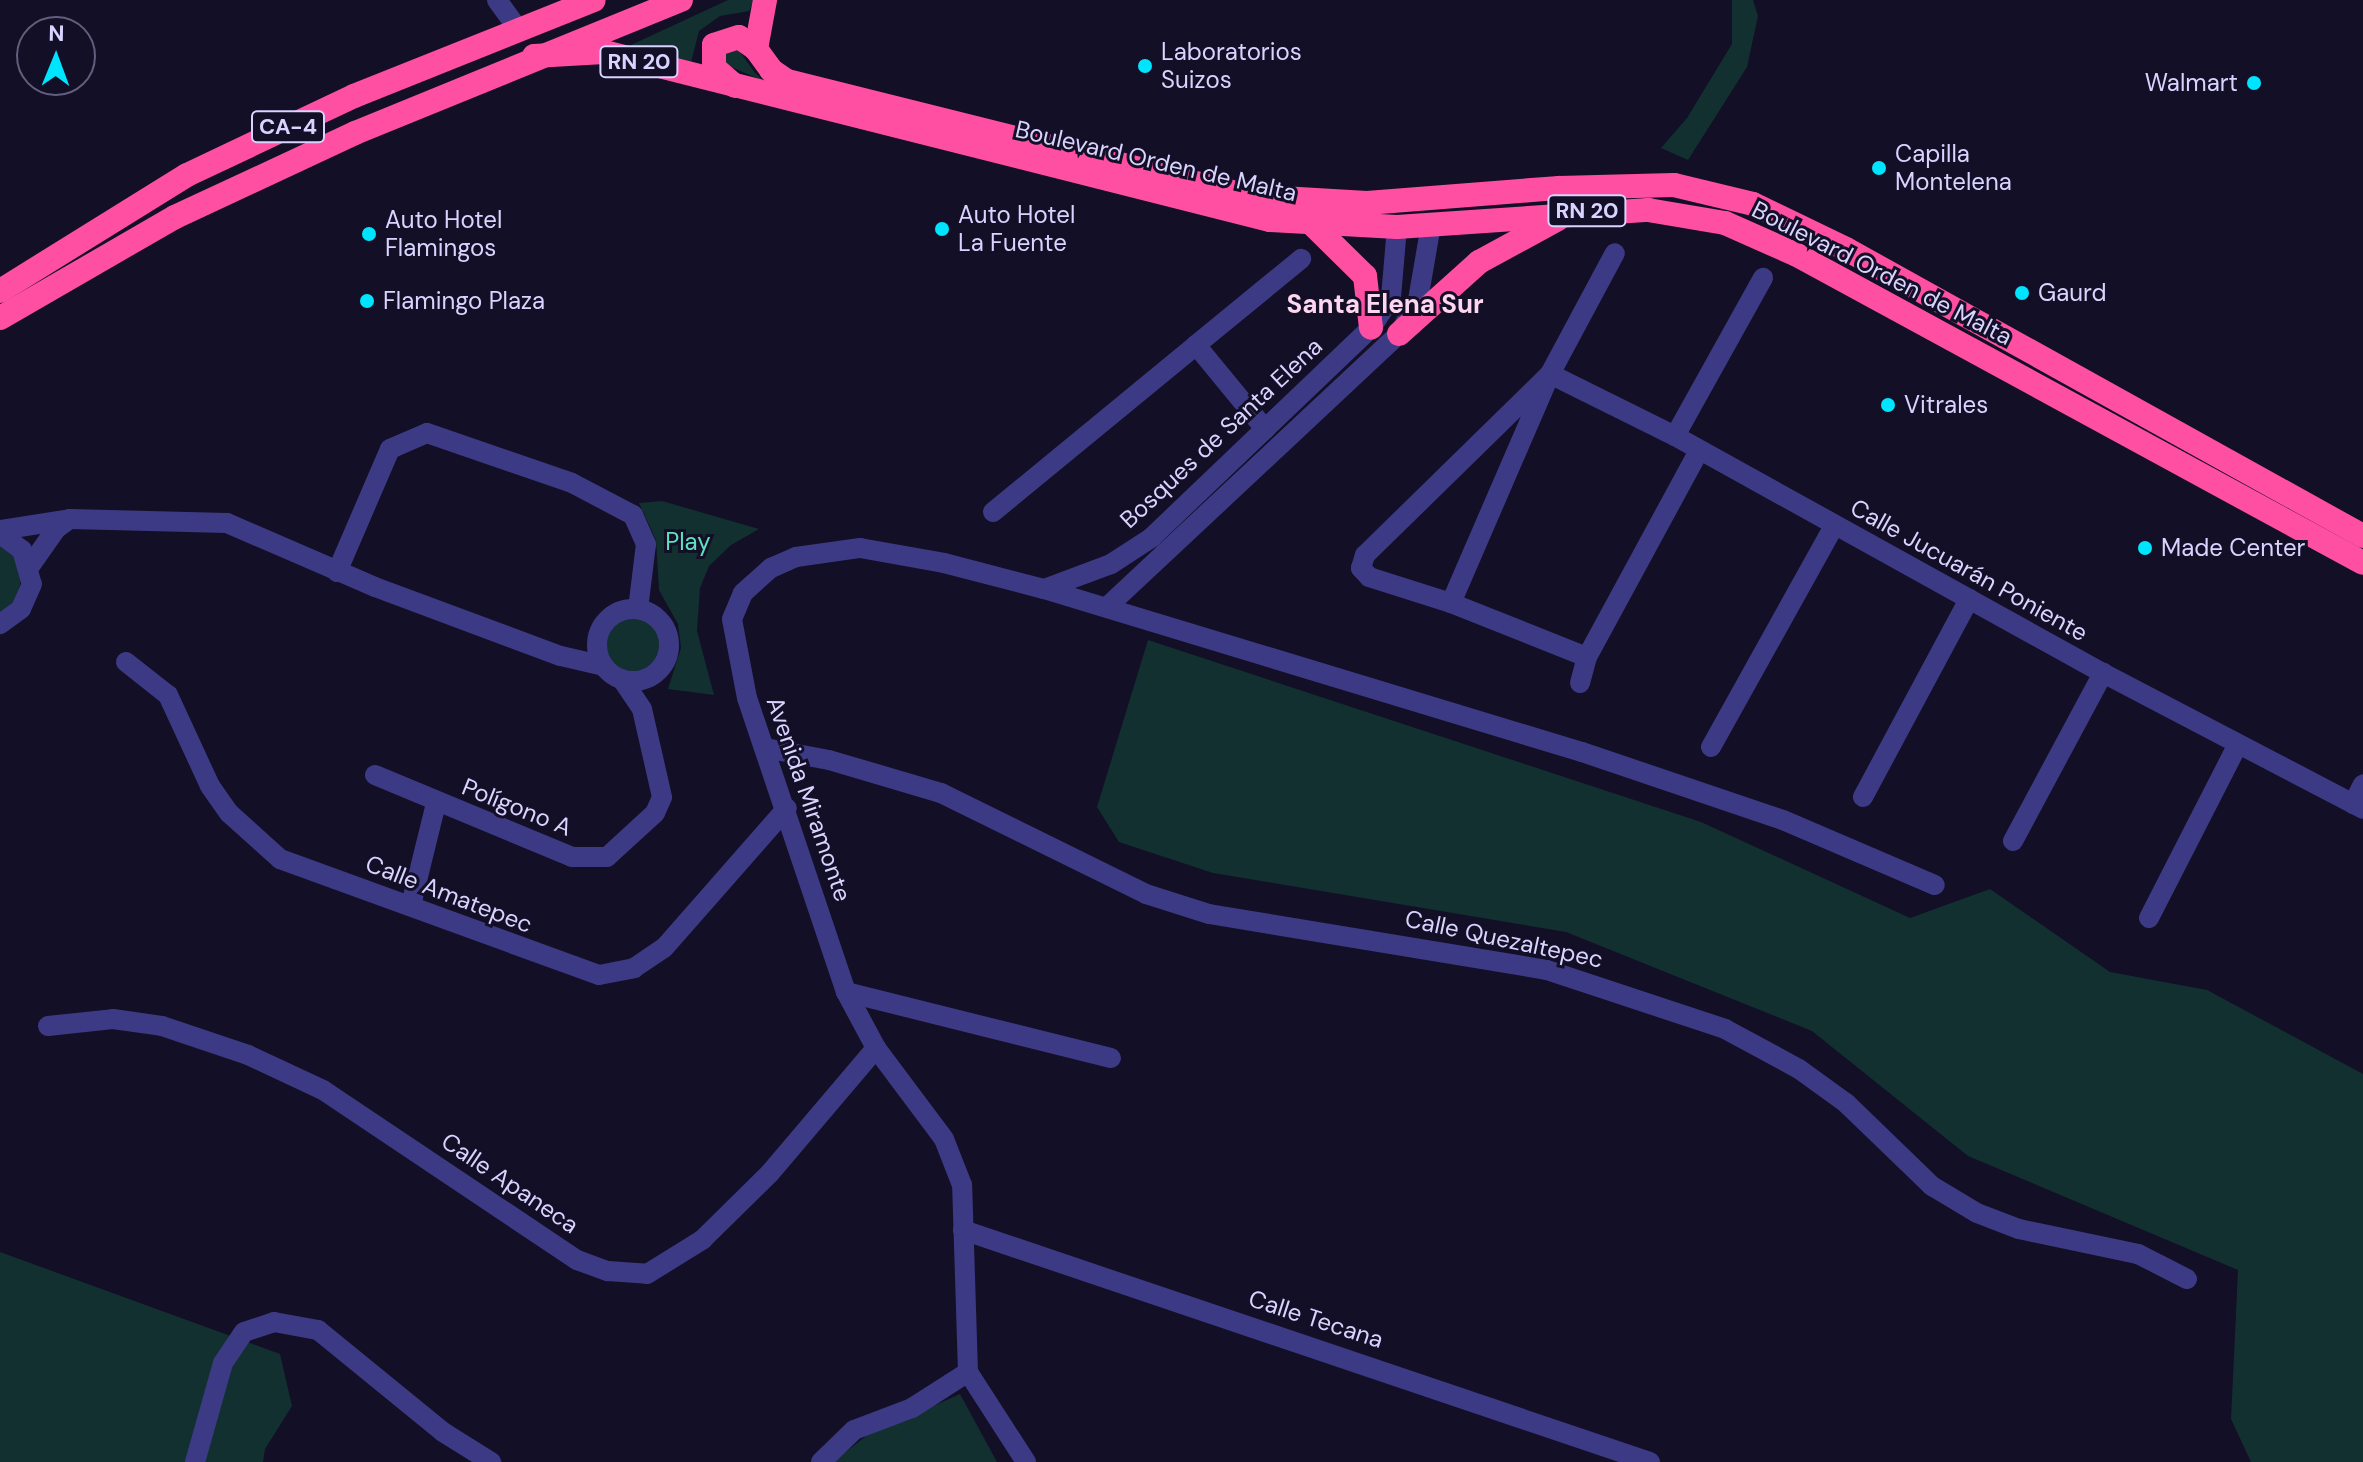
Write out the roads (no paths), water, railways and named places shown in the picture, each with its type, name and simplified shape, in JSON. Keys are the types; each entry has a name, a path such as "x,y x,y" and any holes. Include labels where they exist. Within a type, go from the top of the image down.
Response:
{"highway":[{"name":"CA-4","path":"0,291 187,175 354,96 517,28 594,0"},
{"name":"CA-4","path":"0,318 175,217 534,56 681,0"},
{"path":"742,89 717,73 712,48 721,39 739,37 756,49 765,0"},
{"name":"Boulevard Orden de Malta","path":"756,49 771,70 793,82 1249,196 1367,203 1593,186 1674,185 1708,191 1774,213 1846,249 2363,536"},
{"name":"Boulevard Orden de Malta","path":"534,56 604,52 1236,214 1312,224 1397,227 1572,211 1648,210 1690,215 1759,238 2363,563"},
{"path":"1399,334 1479,262 1572,211"},
{"path":"1312,224 1365,276 1371,328"}],"street":[{"path":"497,0 517,28"},
{"name":"Bosques de Santa Elena","path":"1107,607 1399,334 1418,300 1431,225"},
{"name":"Bosques de Santa Elena","path":"1044,589 1111,564 1141,545 1371,328 1391,297 1397,227"},
{"path":"1451,603 1550,374 1615,253"},
{"path":"993,512 1301,259"},
{"path":"1675,436 1763,278"},
{"path":"1196,345 1265,429"},
{"path":"1550,374 1362,561 1369,577 1451,603 1587,657"},
{"name":"Calle Jucuarán Poniente","path":"1550,374 1675,436 2103,673 2358,806"},
{"path":"337,572 390,449 427,433 572,483 633,515 646,544 638,609"},
{"path":"1580,683 1587,657 1699,451"},
{"path":"0,624 26,602 30,566 56,529 70,519"},
{"path":"0,532 70,519 227,523 337,572 561,656 604,666 622,679 645,678 663,665"},
{"path":"1711,747 1834,526"},
{"path":"0,532 22,550 30,566"},
{"name":"Avenida Miramonte","path":"968,1372 962,1185 944,1139 876,1048 846,992 735,652 732,619 743,593 771,568 796,557 860,548 944,563 1044,589 1737,803 1935,885"},
{"path":"1863,797 1969,599"},
{"path":"561,656 586,646 603,624 621,611 638,609 654,615 668,634 663,665 642,709"},
{"path":"603,624 597,645 604,666"},
{"name":"Calle Amatepec","path":"126,662 168,695 210,786 229,813 280,859 411,905 567,967 599,975 634,968 664,948 787,808"},
{"path":"2013,841 2103,673"},
{"name":"Polígono A","path":"411,905 436,803 572,857 607,857 655,813 662,797 642,709 622,679"},
{"path":"2149,918 2238,744"},
{"name":"Calle Quezaltepec","path":"765,748 829,760 941,793 1146,894 1209,914 1547,970 1725,1029 1799,1069 1846,1103 1932,1186 1977,1213 2019,1229 2138,1254 2187,1279"},
{"path":"375,775 436,803"},
{"path":"2358,806 2363,784"},
{"path":"846,992 1111,1058"},
{"name":"Calle Apaneca","path":"48,1026 113,1019 162,1026 248,1055 323,1090 577,1260 608,1271 647,1274 676,1260 736,1207 876,1048"},
{"name":"Calle Tecana","path":"963,1230 1650,1462"},
{"path":"195,1462 223,1363 244,1332 274,1322 318,1330 443,1432 491,1462"},
{"path":"821,1462 854,1430 912,1408 968,1372 1026,1462"}],"place":[{"name":"Laboratorios Suizos","path":"1145,66"},
{"name":"Walmart","path":"2254,83"},
{"name":"Capilla Montelena","path":"1879,168"},
{"name":"Auto Hotel La Fuente","path":"942,229"},
{"name":"Auto Hotel Flamingos","path":"369,234"},
{"name":"Gaurd","path":"2022,293"},
{"name":"Flamingo Plaza","path":"367,301"},
{"name":"Vitrales","path":"1888,405"},
{"name":"Made Center","path":"2145,548"}],"district":[{"name":"Santa Elena Sur","path":"1385,305"}],"park label":[{"name":"Play","path":"688,542"}]}
